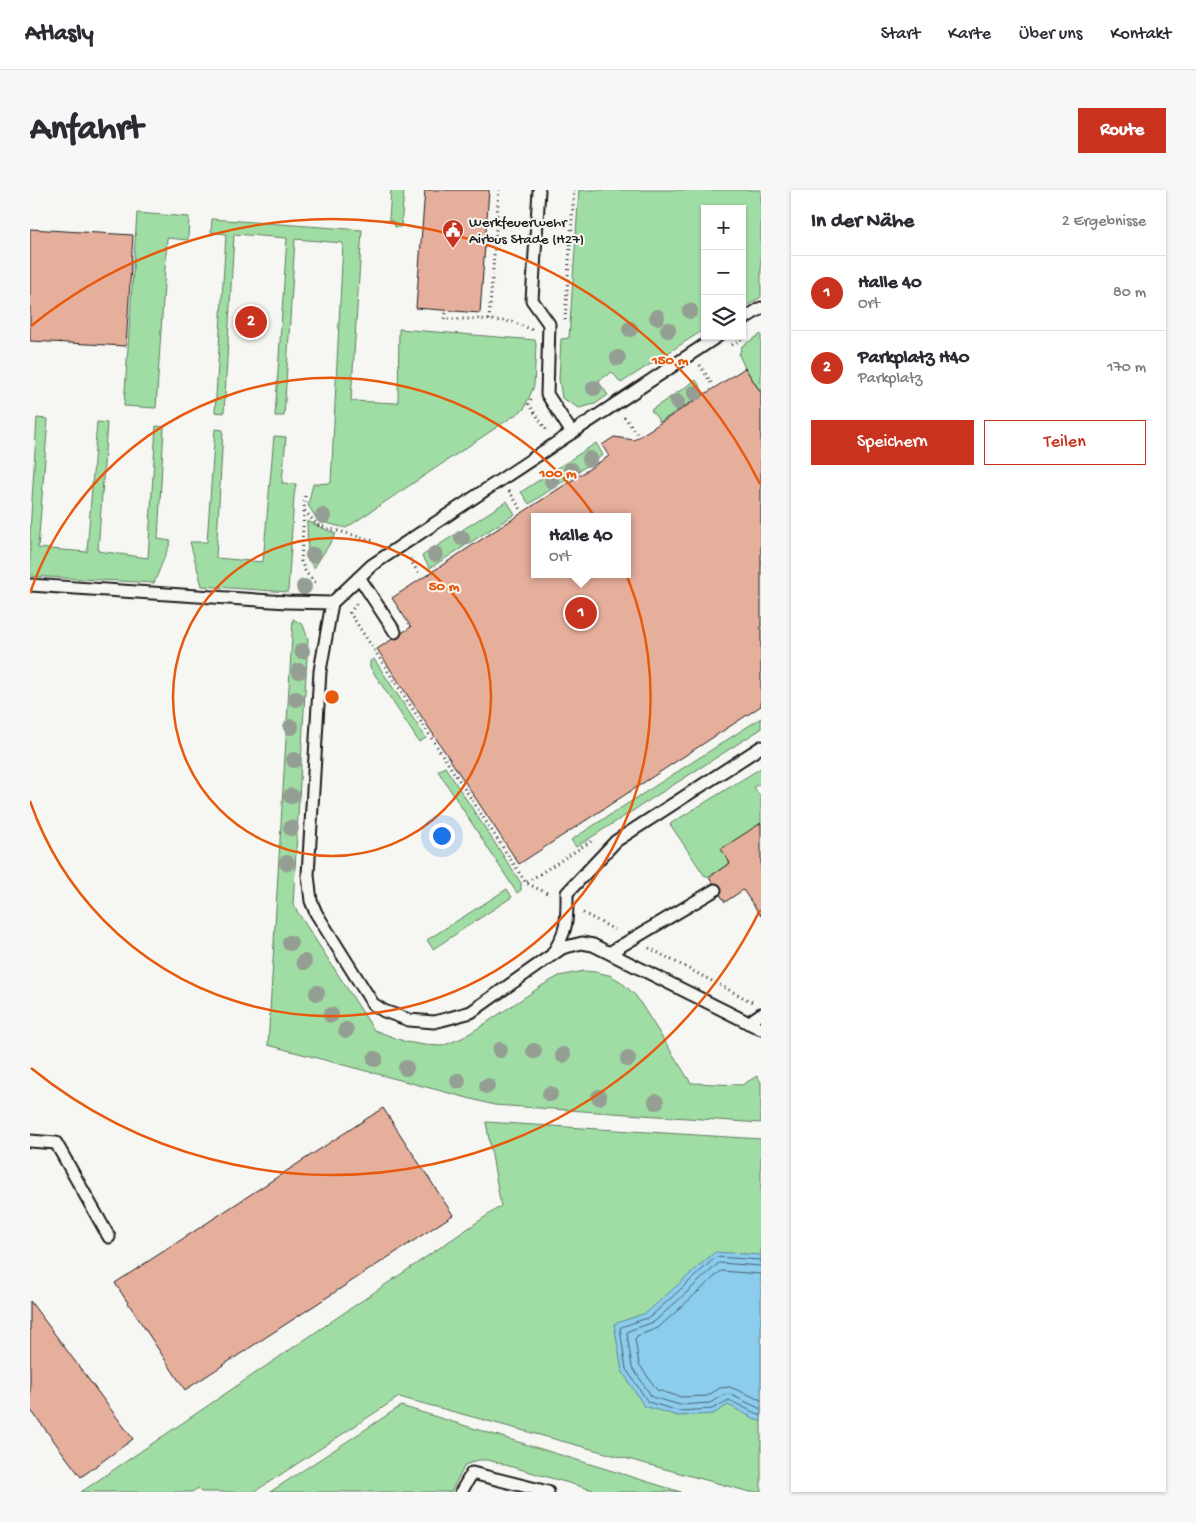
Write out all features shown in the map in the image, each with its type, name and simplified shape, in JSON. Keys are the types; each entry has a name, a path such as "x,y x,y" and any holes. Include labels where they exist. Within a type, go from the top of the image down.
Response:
{"lane":[{"path":"539,190 532,300 549,324 546,394 572,433"},
{"path":"746,317 761,308"},
{"path":"712,340 372,565 332,603 320,671 309,861 311,901 316,913 374,1004 384,1011 408,1020 434,1022 471,1012 552,954 566,947 582,944 593,945 761,1029"},
{"path":"360,577 395,632"},
{"path":"30,585 287,602 332,603"},
{"path":"552,954 563,938 568,918 568,893 616,840 761,748"},
{"path":"609,953 715,890"},
{"path":"748,1023 761,1014"},
{"path":"30,1141 56,1143 109,1237"},
{"path":"461,1492 472,1473 548,1492"}],"path":[{"path":"489,320 499,190"},
{"path":"565,324 574,190"},
{"path":"446,313 444,319 513,322 533,330"},
{"path":"700,365 714,386"},
{"path":"528,404 549,434"},
{"path":"623,414 637,433"},
{"path":"508,489 522,511"},
{"path":"305,496 301,562 306,573 318,585"},
{"path":"304,510 317,525 374,541"},
{"path":"408,553 411,563 420,576"},
{"path":"350,613 526,883 547,893"},
{"path":"526,883 599,836"},
{"path":"583,913 752,1003"}],"green space":[{"path":"391,190 404,190 401,227 395,227 394,222 389,220"},
{"path":"579,190 761,190 761,297 746,306 746,205 701,205 701,332 621,383 612,372 598,381 608,395 595,404 579,408 562,398 559,379 561,339 569,338"},
{"path":"137,213 189,217 188,240 167,238 156,408 124,406"},
{"path":"212,219 362,230 351,401 398,403 399,329 535,340 534,386 524,409 346,528 318,521 308,505 313,484 331,483 343,243 295,239 284,416 275,416 287,238 234,234 224,413 215,412 226,234 211,232"},
{"path":"761,334 761,393 739,355 742,346"},
{"path":"696,380 704,393 660,422 651,410"},
{"path":"37,418 48,419 38,548 87,552 97,422 107,423 98,551 148,558 156,426 164,427 158,539 171,541 154,583 30,576 30,533"},
{"path":"215,429 223,430 216,558 263,562 274,436 286,437 282,483 296,484 288,592 202,586 190,542 207,542"},
{"path":"596,443 603,455 529,504 521,492"},
{"path":"507,501 515,514 430,568 422,556"},
{"path":"307,521 336,534 314,568 308,559"},
{"path":"293,619 303,625 308,639 293,905 374,1030 406,1042 442,1046 462,1038 559,976 584,971 609,975 620,981 636,996 691,1083 742,1085 757,1076 761,1082 761,1123 494,1105 268,1045"},
{"path":"374,659 426,738 419,742 370,667 370,661"},
{"path":"761,718 761,729 576,847 571,840"},
{"path":"445,767 521,883 521,890 517,893 438,771"},
{"path":"761,768 761,783 754,787 761,798 761,823 730,863 709,877 704,875 670,824"},
{"path":"507,889 512,897 433,949 427,940"},
{"path":"486,1122 761,1139 761,1492 750,1492 399,1397 254,1492 201,1492 198,1488 192,1492 81,1492 501,1206"},
{"path":"401,1406 681,1492 600,1492 488,1460 478,1460 465,1465 451,1492 270,1492"}],"water":[{"path":"715,1252 761,1255 761,1422 728,1405 713,1414 678,1416 644,1406 622,1371 614,1324 646,1313"}],"building":[{"name":"Werkfeuerwehr Airbus Stade (H27)","path":"425,190 489,190 480,313 416,308"},
{"path":"30,229 133,235 126,346 30,341"},
{"path":"745,368 761,393 761,706 519,864 377,649 411,627 392,598 609,456 602,445 614,437 634,440"},
{"path":"761,823 761,916 743,890 725,902 709,877 730,863 721,849"},
{"path":"383,1108 453,1215 185,1390 115,1283"},
{"path":"30,1301 133,1439 81,1477 30,1409"}],"place":[{"name":"Werkfeuerwehr Airbus Stade (H27)","path":"453,249"},
{"name":"Parkplatz H40","path":"251,322"},
{"name":"Halle 40","path":"581,613"}]}
